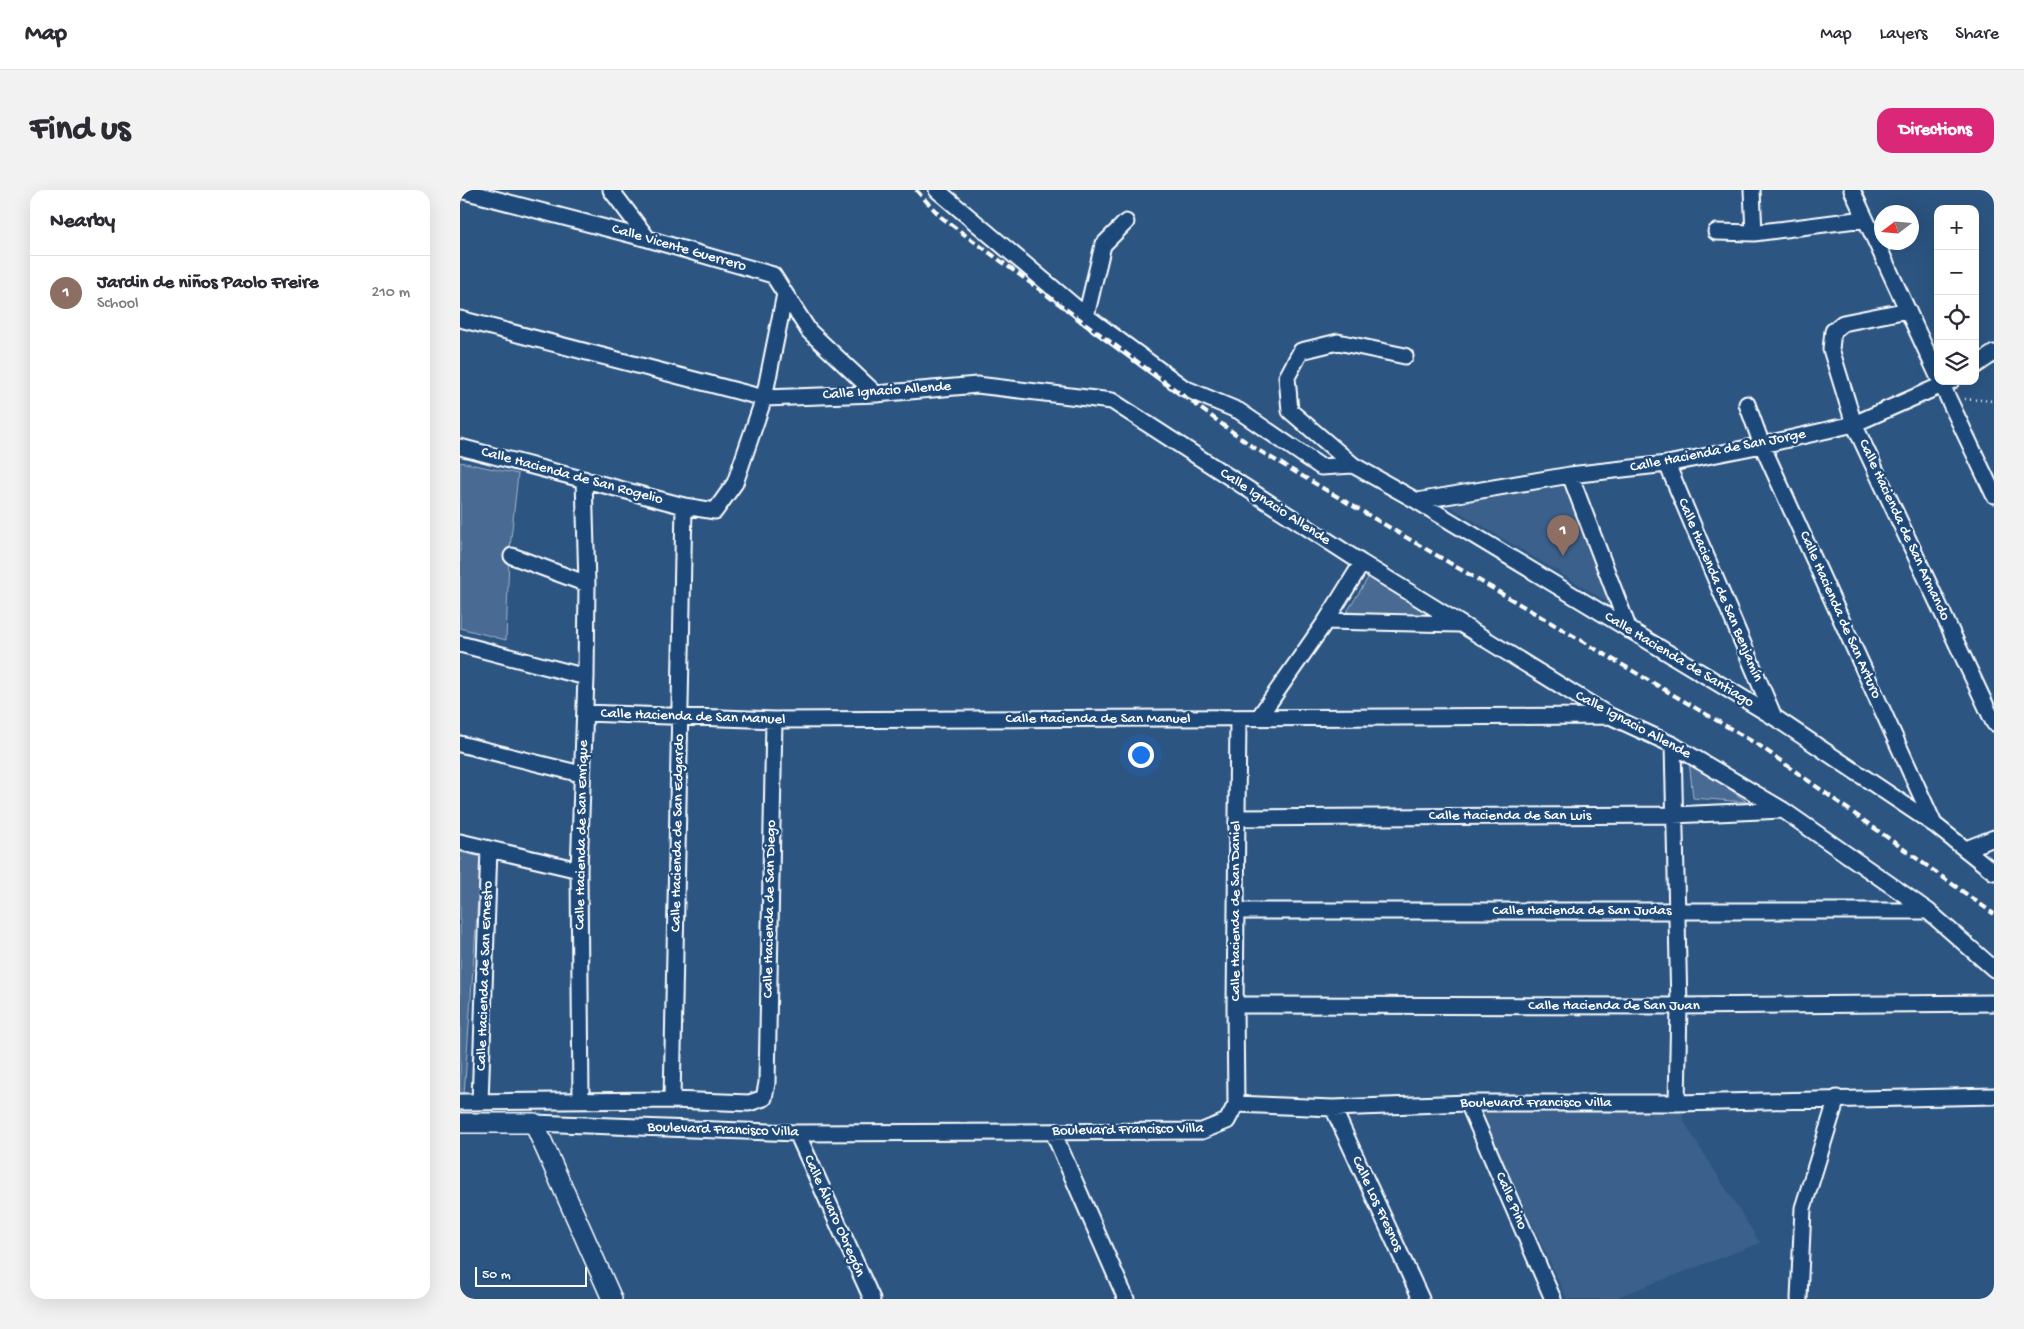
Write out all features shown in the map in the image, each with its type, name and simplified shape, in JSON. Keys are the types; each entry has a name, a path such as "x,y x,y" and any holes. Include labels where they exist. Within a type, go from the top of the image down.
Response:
{"street":[{"name":"Calle Vicente Guerrero","path":"460,190 648,239 773,275 809,331 876,394"},
{"path":"612,190 648,239"},
{"path":"937,190 1086,316 1184,388 1239,411 1321,467 1353,465"},
{"path":"1752,190 1754,233"},
{"path":"1852,190 1934,364"},
{"path":"1716,232 1754,233 1864,219"},
{"path":"1086,316 1103,245 1126,222"},
{"path":"764,398 785,294"},
{"name":"Calle Hacienda de San Armando","path":"1908,310 1843,323 1832,331 1832,349 1854,424 1994,723"},
{"name":"Calle Ignacio Allende","path":"460,319 764,398 876,394 977,385 1112,401 1362,563 1610,716 1673,745 1783,810 1928,910 1994,970"},
{"name":"Calle Hacienda de Santiago","path":"1405,356 1338,342 1302,351 1287,377 1290,411 1353,465 1417,501 1774,717 1935,825 1994,872"},
{"path":"1979,363 1994,353"},
{"path":"1944,385 1994,495"},
{"name":"Calle Hacienda de San Jorge","path":"1417,501 1570,475 1667,464 1762,445 1854,424 1944,385"},
{"name":"Calle Hacienda de San Rogelio","path":"460,447 684,506 714,511 735,483 764,398"},
{"name":"Calle Hacienda de San Arturo","path":"1747,404 1762,445 1935,825"},
{"name":"Calle Hacienda de San Benjamín","path":"1667,464 1774,717"},
{"path":"1570,475 1629,630"},
{"name":"Calle Hacienda de San Enrique","path":"581,1101 579,870 581,774 585,713 587,584 584,479"},
{"name":"Calle Hacienda de San Edgardo","path":"672,1100 684,506"},
{"path":"512,556 587,584"},
{"path":"1259,717 1326,621 1362,563"},
{"path":"1326,621 1460,624"},
{"path":"460,644 586,677"},
{"name":"Calle Hacienda de San Manuel","path":"585,713 774,720 1610,716"},
{"name":"Calle Hacienda de San Daniel","path":"1236,1104 1235,1005 1238,718"},
{"name":"Calle Hacienda de San Diego","path":"764,1098 767,1084 774,720"},
{"path":"460,744 581,774"},
{"path":"1673,745 1673,815 1679,1006 1677,1103"},
{"name":"Calle Hacienda de San Luis","path":"1237,818 1673,815 1783,810"},
{"path":"1966,849 1994,838"},
{"path":"460,842 579,870"},
{"name":"Calle Hacienda de San Ernesto","path":"480,1102 489,849"},
{"name":"Calle Hacienda de San Judas","path":"1236,911 1676,912 1928,910"},
{"name":"Calle Hacienda de San Juan","path":"1235,1005 1679,1006 1994,1003"},
{"name":"Boulevard Francisco Villa","path":"460,1123 534,1123 797,1133 1202,1131 1227,1121 1236,1104 1333,1108 1468,1102 1677,1103 1994,1096"},
{"name":"Boulevard Francisco Villa","path":"460,1102 672,1100 749,1103 764,1098"},
{"path":"1800,1299 1803,1208 1837,1098"},
{"name":"Calle Pino","path":"1468,1102 1554,1299"},
{"name":"Calle Los Fresnos","path":"1333,1108 1421,1299"},
{"path":"534,1123 612,1299"},
{"path":"1053,1132 1126,1299"},
{"name":"Calle Álvaro Obregón","path":"797,1133 872,1299"}],"path":[{"path":"1944,385 1994,400"}],"shaded area":[{"path":"460,462 518,474 509,557 506,640 460,628"},
{"path":"1567,484 1616,607 1446,504"},
{"path":"1371,573 1437,617 1347,612"},
{"path":"1689,760 1747,802 1693,798"},
{"path":"460,852 481,857 464,1095 460,1095"},
{"path":"1680,1110 1686,1125 1760,1243 1612,1299 1567,1299 1481,1113"}],"railway":[{"path":"916,190 941,217 1253,447 1760,746 1994,914"}],"place":[{"name":"Jardin de niños Paolo Freire","path":"1563,556"}]}
